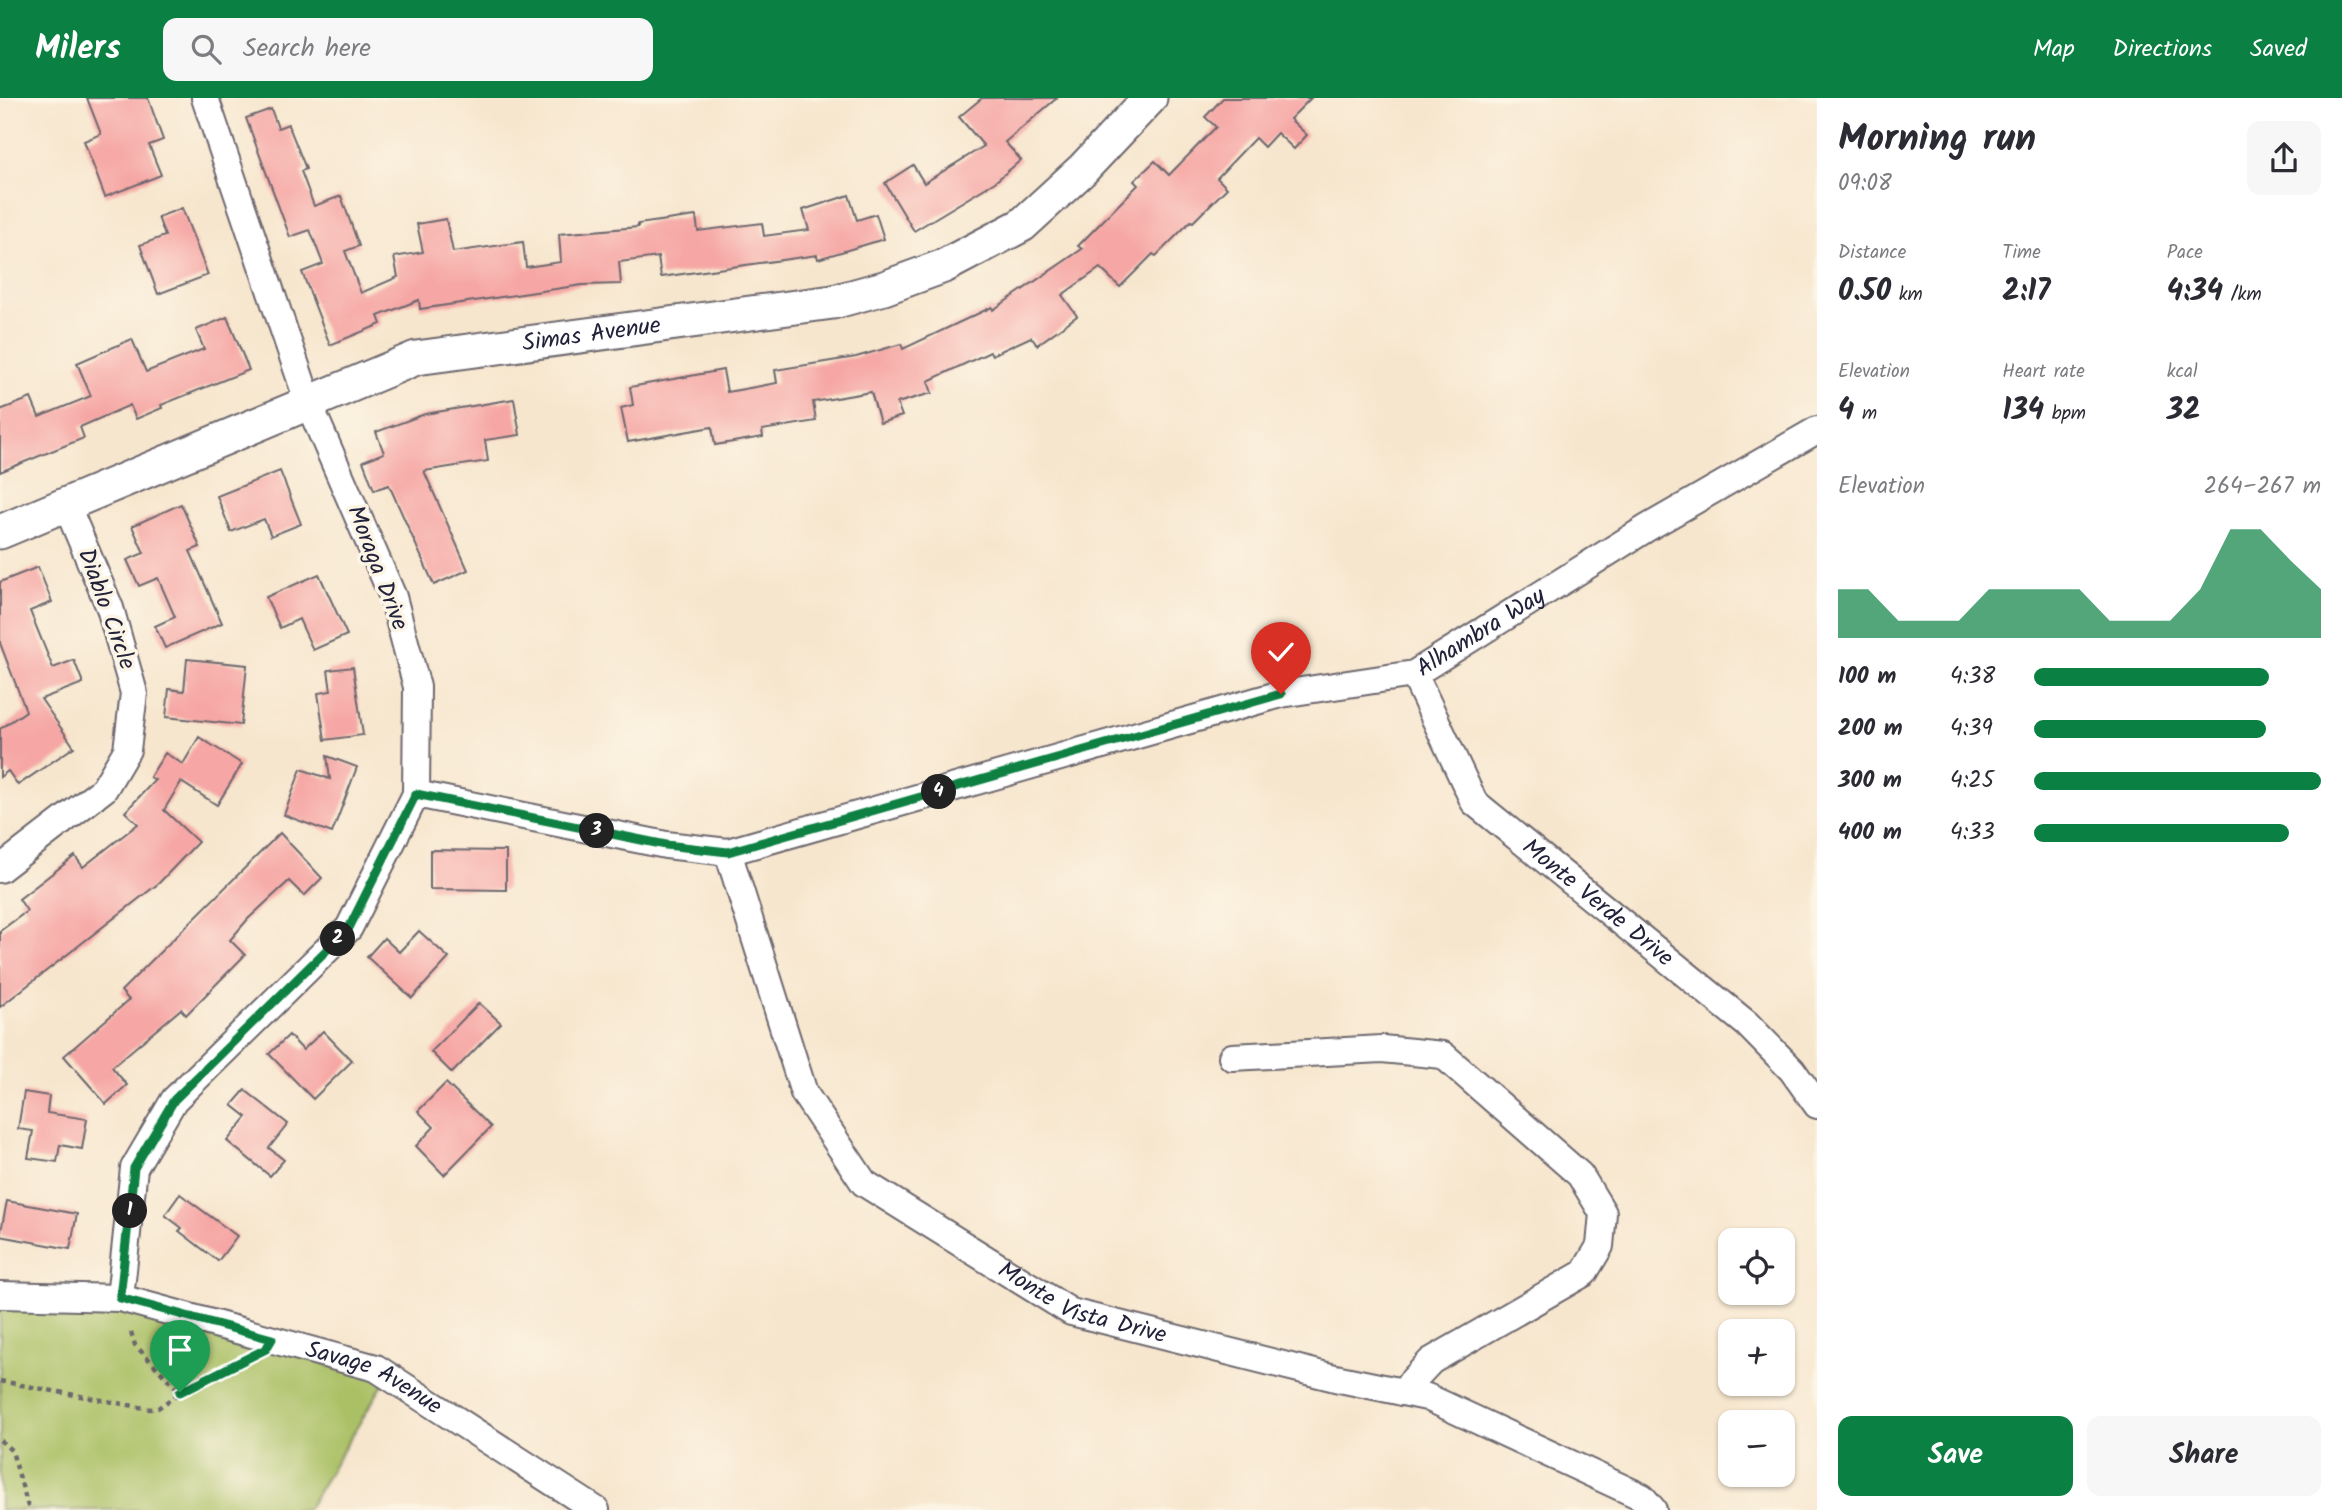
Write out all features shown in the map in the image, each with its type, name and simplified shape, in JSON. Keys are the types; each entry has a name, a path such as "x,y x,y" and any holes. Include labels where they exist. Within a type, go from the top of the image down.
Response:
{"street":[{"name":"Moraga Drive","path":"120,1298 134,1168 174,1100 349,928 416,794 417,687 393,597 309,404 205,98"},
{"name":"Simas Avenue","path":"0,532 416,358 832,302 884,288 944,266 1021,225 1082,170 1150,98"},
{"name":"Alhambra Way","path":"416,794 666,845 728,852 1281,694 1414,674 1647,528 1817,430"},
{"name":"Diablo Circle","path":"0,869 104,789 127,750 134,693 110,608 66,504"},
{"name":"Monte Verde Drive","path":"1414,674 1474,802 1746,1024 1792,1070 1817,1105"},
{"name":"Monte Vista Drive","path":"728,852 804,1093 864,1183 1071,1312 1426,1397 1642,1497 1653,1510"},
{"path":"1232,1057 1382,1049 1443,1055 1580,1175 1603,1213 1600,1246 1584,1273 1431,1361 1402,1392"},
{"name":"Savage Avenue","path":"0,1295 120,1298 376,1368 596,1510"}],"path":[{"path":"131,1332 135,1345 180,1392"},
{"path":"0,1381 150,1409 158,1408 180,1392 266,1349 272,1339"},
{"path":"0,1440 7,1444 16,1459 29,1510"}],"green space":[{"path":"0,1301 113,1302 385,1381 307,1510 0,1510"}],"building":[{"path":"87,98 148,98 163,140 149,145 161,175 105,197 84,141 101,134"},
{"path":"982,98 1057,98 1005,142 1021,160 995,182 914,231 885,183 913,165 924,183 984,146 959,117"},
{"path":"1223,98 1311,98 1290,119 1307,135 1294,149 1277,133 1264,147 1255,138 1217,178 1227,188 1120,287 1100,268 1062,295 1077,316 1037,345 1031,337 992,355 990,352 928,381 932,393 897,403 902,416 880,423 871,392 813,402 816,421 762,430 763,437 715,445 712,427 628,442 621,408 633,405 630,387 723,370 727,392 777,383 775,370 856,357 901,344 903,349 992,307 993,310 1082,249 1078,246 1138,185 1134,181 1155,161 1169,175 1216,127 1205,117"},
{"path":"271,109 278,128 288,124 306,169 301,171 314,206 341,196 359,246 345,251 361,293 398,277 394,257 423,252 417,224 446,219 453,252 523,242 526,267 561,262 559,234 638,227 638,224 696,216 698,231 762,223 764,236 809,230 803,210 849,195 857,220 876,214 884,239 818,259 817,255 661,277 658,257 619,262 621,284 582,285 420,309 419,300 378,316 381,324 330,345 302,272 323,264 310,230 290,237 246,118"},
{"path":"182,208 208,275 158,294 140,245 165,236 158,217"},
{"path":"227,317 249,370 161,405 162,408 136,419 130,405 80,427 84,438 0,472 0,410 31,398 39,417 91,396 77,363 132,339 146,372 204,349 196,330"},
{"path":"514,399 520,435 485,440 488,461 424,471 468,570 434,585 389,485 374,490 363,461 384,453 376,432 425,414"},
{"path":"280,471 301,524 271,536 264,519 231,532 217,496"},
{"path":"181,504 200,547 190,551 222,623 165,648 155,626 175,617 158,578 139,586 127,560 144,553 132,526"},
{"path":"38,567 52,602 30,611 53,668 74,660 83,683 41,699 74,747 18,785 8,771 0,777 0,729 26,711 0,643 0,582"},
{"path":"319,574 347,635 313,650 299,619 280,628 266,597"},
{"path":"187,659 247,665 241,725 166,717 169,689 184,691"},
{"path":"353,667 363,735 325,740 318,693 331,691 328,670"},
{"path":"199,737 242,764 217,805 181,782 164,810 198,842 159,883 0,1007 0,931 27,911 19,899 75,856 83,867 138,824 125,812 155,780 150,777 165,753 183,764"},
{"path":"327,756 357,767 332,833 284,815 301,769 330,779"},
{"path":"280,833 322,878 304,896 289,881 248,919 230,940 245,955 186,1015 181,1009 112,1067 127,1085 106,1104 64,1056 129,1000 121,991"},
{"path":"430,850 506,851 506,890 430,889"},
{"path":"419,931 449,958 412,998 367,957 384,938 399,952"},
{"path":"479,1003 501,1023 452,1073 431,1052"},
{"path":"323,1031 352,1061 313,1099 269,1054 289,1035 303,1050"},
{"path":"446,1083 491,1127 444,1175 416,1146 434,1127 418,1111"},
{"path":"245,1090 288,1124 269,1148 284,1160 270,1176 227,1141 247,1117 232,1105"},
{"path":"24,1092 49,1096 47,1113 87,1119 82,1149 60,1145 57,1162 28,1158 33,1131 18,1129"},
{"path":"180,1194 237,1236 218,1261 179,1231 182,1228 165,1215"},
{"path":"7,1201 77,1214 70,1249 0,1236"}],"route":[{"path":"180,1392 208,1375 266,1349 272,1339 120,1298 134,1168 174,1100 349,928 416,794 666,845 728,852 1281,694"}]}
